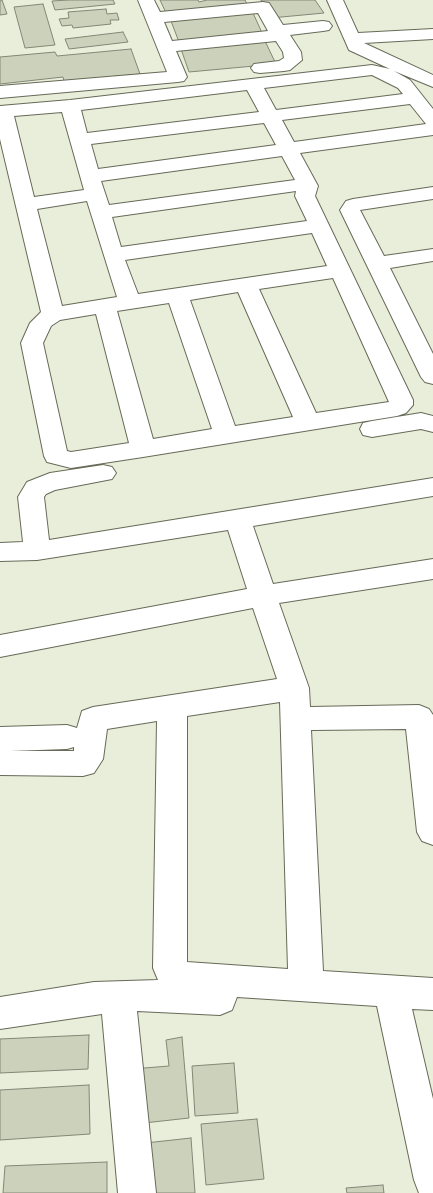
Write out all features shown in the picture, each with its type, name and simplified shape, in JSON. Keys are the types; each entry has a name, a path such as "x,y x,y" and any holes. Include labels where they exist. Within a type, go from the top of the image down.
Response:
{"street":[{"path":"146,0 178,77"},
{"path":"335,0 355,46 428,77"},
{"path":"1,106 178,77 290,64 293,60 292,52 263,7 154,18"},
{"path":"166,47 323,26"},
{"path":"352,38 433,34"},
{"path":"1,106 70,106 372,70 395,78 404,84 417,98 433,121"},
{"path":"253,84 307,184 309,189 305,196 340,270 401,400 401,405 397,408 71,460 56,456 32,343 41,323 53,314 340,270"},
{"path":"80,140 417,98"},
{"path":"1,106 53,314"},
{"path":"70,106 113,255 130,302"},
{"path":"27,204 96,194 287,150 433,129"},
{"path":"96,194 307,184"},
{"path":"433,193 353,205 350,210 433,378"},
{"path":"113,255 319,226"},
{"path":"376,264 433,255"},
{"path":"246,285 308,422"},
{"path":"177,295 226,435"},
{"path":"105,306 143,449"},
{"path":"37,551 31,497 41,484 420,421 433,424"},
{"path":"0,552 37,551 433,487"},
{"path":"238,519 294,688 306,986"},
{"path":"0,646 263,596 433,569"},
{"path":"0,764 83,764 88,759 93,719 294,688"},
{"path":"172,707 170,968 176,975 184,978 433,994"},
{"path":"295,719 419,718 433,832"},
{"path":"0,739 67,737"},
{"path":"0,1014 86,999 142,995 433,1009"},
{"path":"118,996 137,1193"},
{"path":"394,1007 433,1180"}],"building":[{"path":"2,0 7,14 0,15 0,1"},
{"path":"113,0 115,4 55,10 52,1"},
{"path":"160,0 198,0 199,2 207,0 245,0 248,6 167,15"},
{"path":"261,0 315,0 324,13 271,18"},
{"path":"43,4 55,45 25,48 14,7"},
{"path":"106,9 107,14 117,13 119,20 110,20 111,24 73,28 72,25 62,26 59,19 69,18 68,12"},
{"path":"253,13 263,35 179,42 171,21"},
{"path":"123,32 128,42 69,49 65,39"},
{"path":"265,41 276,64 189,72 181,49"},
{"path":"131,49 140,74 64,81 63,77 0,84 0,57 55,52 57,56"},
{"path":"89,1035 88,1069 0,1073 0,1039"},
{"path":"182,1037 189,1118 135,1124 132,1069 169,1066 166,1040"},
{"path":"234,1063 238,1113 195,1116 192,1066"},
{"path":"89,1085 90,1134 0,1140 0,1090"},
{"path":"257,1119 264,1179 206,1185 201,1124"},
{"path":"191,1138 195,1193 139,1193 136,1144"},
{"path":"107,1162 107,1193 3,1193 5,1166"},
{"path":"383,1185 384,1193 347,1193 346,1188"}]}
